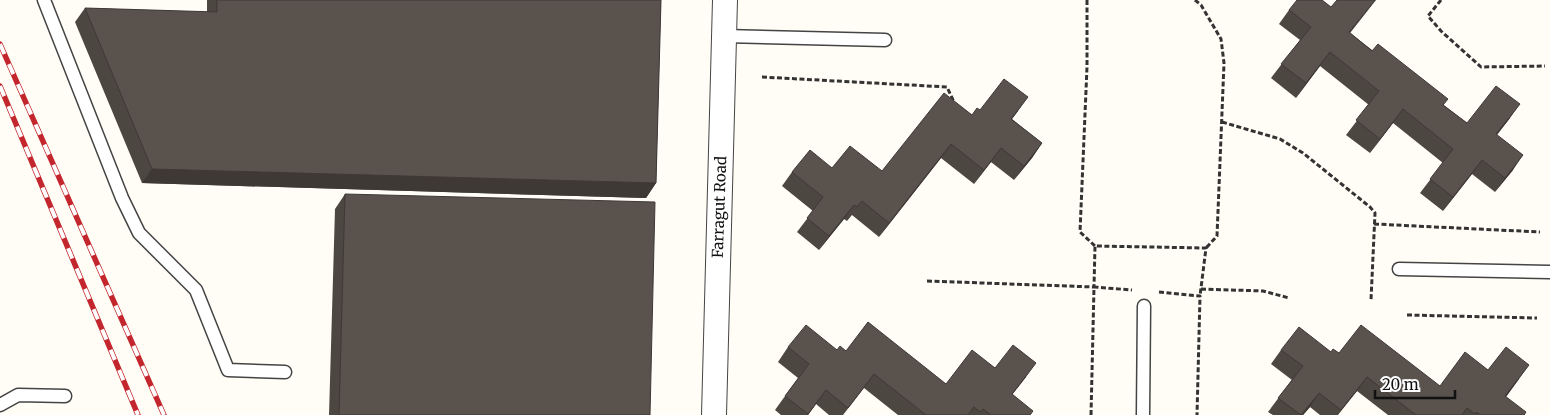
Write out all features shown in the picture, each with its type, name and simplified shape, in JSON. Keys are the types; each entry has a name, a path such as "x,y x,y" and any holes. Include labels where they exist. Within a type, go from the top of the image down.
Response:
{"street":[{"name":"Farragut Road","path":"714,415 725,0"}],"lane":[{"path":"44,0 122,198 139,233 196,290 228,370 285,372"},
{"path":"724,36 885,40"},
{"path":"1399,269 1550,272"},
{"path":"1143,415 1144,306"},
{"path":"0,405 18,395 65,396"}],"path":[{"path":"1087,0 1087,67 1080,232 1095,246 1206,248"},
{"path":"1195,0 1201,5 1221,39 1224,63 1217,236 1206,248 1200,296"},
{"path":"1441,0 1428,16 1441,31 1481,66 1545,66"},
{"path":"762,77 947,87 957,108"},
{"path":"1222,122 1280,139 1302,153 1370,207 1375,213 1371,300"},
{"path":"1374,224 1540,232"},
{"path":"926,281 1094,287 1095,246"},
{"path":"1200,289 1263,291 1289,298"},
{"path":"1407,315 1537,318"}],"building":[{"path":"217,0 661,0 656,183 152,169 85,8 217,12"},
{"path":"1297,0 1322,0 1331,7 1337,0 1375,0 1349,32 1372,51 1378,44 1448,99 1443,105 1467,123 1496,86 1520,104 1496,134 1523,155 1505,178 1482,160 1453,197 1430,179 1453,149 1403,109 1380,139 1356,120 1379,91 1330,52 1306,83 1281,64 1311,27 1289,10"},
{"path":"1004,79 1028,97 1011,119 1042,143 1024,166 1001,148 984,170 951,144 889,223 862,201 857,207 854,205 829,236 807,218 823,197 792,172 810,150 832,168 850,146 882,171 944,93 972,115 977,108 980,110"},
{"path":"345,194 655,202 650,415 339,415"},
{"path":"868,322 946,384 972,350 995,368 1013,345 1036,363 1012,394 1033,411 1030,415 991,415 983,409 980,412 974,407 968,415 926,415 874,374 848,408 826,390 808,414 785,396 809,364 788,347 806,325 837,350 840,346 846,351"},
{"path":"1361,325 1440,386 1465,352 1488,370 1506,347 1529,365 1505,396 1526,412 1524,415 1481,415 1476,412 1475,414 1467,408 1462,415 1416,415 1367,377 1341,410 1319,393 1301,415 1278,398 1303,366 1281,350 1299,327 1331,352 1333,349 1339,353"}],"railway":[{"path":"0,44 164,415"},
{"path":"0,86 138,415"}]}
